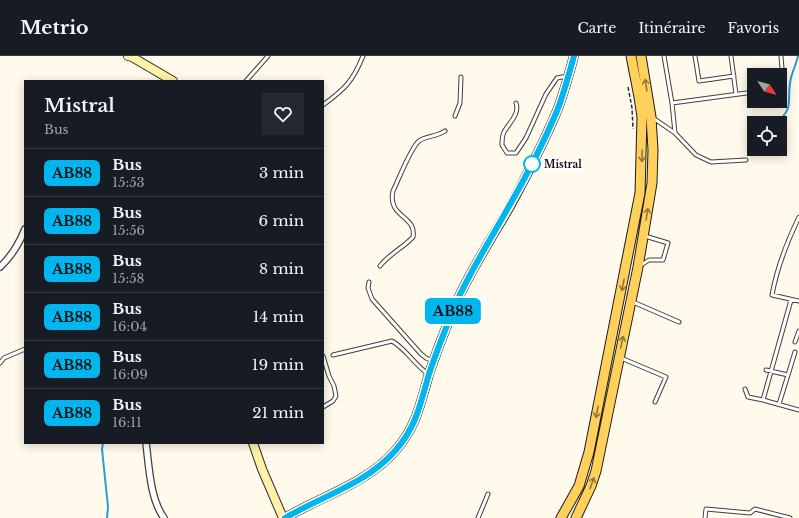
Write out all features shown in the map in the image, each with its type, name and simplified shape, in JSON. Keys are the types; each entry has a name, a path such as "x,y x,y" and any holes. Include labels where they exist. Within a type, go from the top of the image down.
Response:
{"main road":[{"path":"561,518 578,486 590,452 640,193 647,117 639,97 630,56"},
{"path":"576,518 591,486 596,470 638,267 652,183 653,150 647,117 641,56"}],"street":[{"path":"131,56 171,80"},
{"path":"253,444 262,469 284,518 350,486 372,473 385,462 403,442 418,416 434,361 468,278 538,154 558,110 574,56"},
{"path":"0,267 10,258 17,248 24,231"},
{"path":"146,444 155,500 159,511 164,518"}],"lane":[{"path":"247,80 268,56"},
{"path":"324,104 347,86 356,73 363,56"},
{"path":"664,56 672,103 675,133"},
{"path":"695,56 699,81 734,76"},
{"path":"731,56 736,94"},
{"path":"781,56 782,68"},
{"path":"516,103 517,107 514,119 503,134 502,145 507,152 516,153 526,138 546,94 557,78 568,76"},
{"path":"455,116 460,103 462,77"},
{"path":"672,103 747,93"},
{"path":"647,117 675,133 696,155 711,162 746,160"},
{"path":"380,266 388,257 410,240 414,233 409,222 394,208 392,204 393,191 416,143 421,140 437,136 444,131"},
{"path":"799,217 785,247 772,294 799,302"},
{"path":"638,267 649,260 663,260 668,243 643,235"},
{"path":"369,282 368,288 372,299 426,358 434,361"},
{"path":"763,400 791,300"},
{"path":"631,301 679,322"},
{"path":"795,342 799,331"},
{"path":"333,355 392,341 399,345 421,369 429,375"},
{"path":"0,363 4,358 24,349"},
{"path":"779,404 795,352"},
{"path":"619,358 666,377 655,402"},
{"path":"324,359 334,386 336,396 333,401 324,406"},
{"path":"766,370 788,375"},
{"path":"744,389 748,397 799,410"},
{"path":"478,518 488,494"},
{"path":"705,518 706,509 750,513 755,509 790,518"}],"path":[{"path":"628,86 632,108 633,135"}],"waterway":[{"path":"783,116 788,108 789,90 798,56"},
{"path":"103,444 102,449 108,507 107,518"}],"bus line":[{"name":"AB88","path":"285,518 350,486 372,473 395,451 411,430 418,416 429,373 457,303 480,255 508,209 538,154 558,110 574,56"}],"place":[{"name":"Mistral","path":"532,164"}]}
